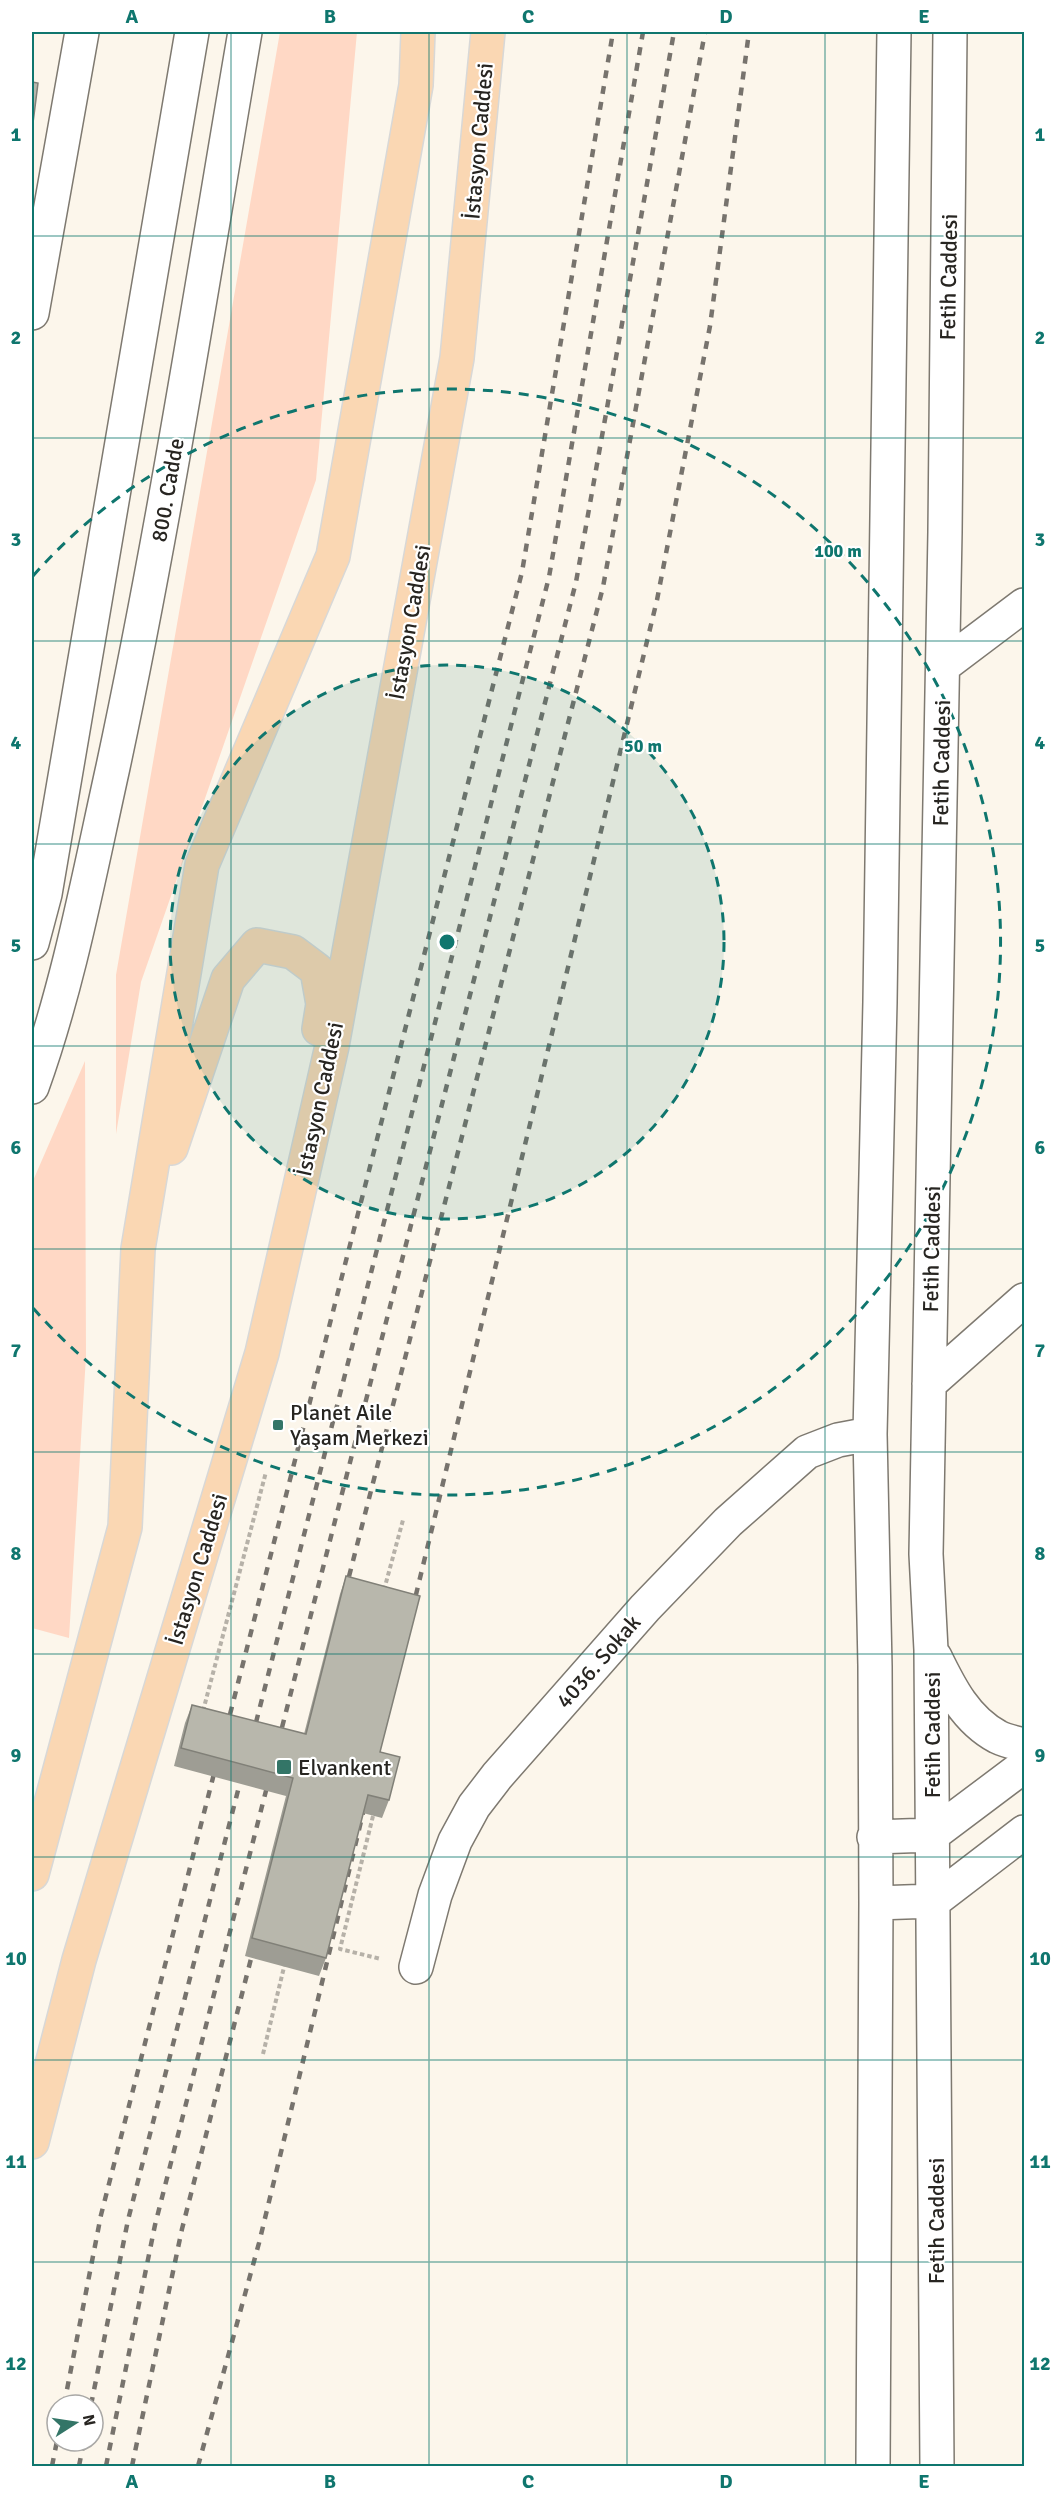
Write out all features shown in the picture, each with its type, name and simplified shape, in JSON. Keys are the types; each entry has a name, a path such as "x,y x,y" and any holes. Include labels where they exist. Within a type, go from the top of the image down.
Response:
{"main road":[{"path":"32,1874 125,1527 138,1249 202,865 333,556 417,85 418,32"},
{"name":"İstasyon Caddesi","path":"32,2142 79,1960 262,1353 332,1046 457,358 488,32"},
{"path":"138,1249 228,979 257,945 293,952 317,970 323,1004 307,1156"}],"street":[{"path":"32,313 82,32"},
{"path":"74,945 32,938 38,893 192,32"},
{"name":"800. Cadde","path":"32,1087 44,1053 74,945 144,620 245,32"},
{"path":"873,2466 876,1903 875,1666 870,1434 880,1002 894,32"},
{"name":"Fetih Caddesi","path":"937,2466 931,1650 926,1554 943,666 950,32"},
{"path":"943,666 1024,605"},
{"path":"38,893 84,900"},
{"path":"929,1384 1024,1300"},
{"name":"4036. Sokak","path":"416,1967 435,1895 455,1842 474,1806 497,1776 645,1608 728,1522 807,1452 838,1440 870,1434"},
{"path":"931,1650 951,1691 972,1719 998,1737 1024,1745"},
{"path":"874,1837 932,1835 1024,1766"},
{"path":"876,1903 934,1901 1024,1832"}],"path":[{"path":"383,1594 403,1520"},
{"path":"203,1713 228,1618"},
{"path":"373,1816 340,1949 416,1967"},
{"path":"263,2054 288,1955"}],"shaded area":[{"path":"280,32 357,32 316,480 141,982 116,1134 116,975"},
{"path":"85,1061 86,1356 69,1638 32,1628 32,1183"}],"building":[{"path":"32,82 38,83 32,131"},
{"path":"346,1576 420,1596 380,1752 400,1757 389,1800 368,1795 326,1958 252,1938 293,1778 181,1748 192,1705 306,1734"}],"railway":[{"path":"226,1730 522,572 613,32"},
{"path":"252,1738 549,577 643,32"},
{"path":"278,1743 576,582 674,32"},
{"path":"345,1592 603,587 705,32"},
{"path":"412,1611 657,600 710,326 749,32"},
{"path":"66,2393 101,2215 217,1762"},
{"path":"93,2393 128,2220 244,1767"},
{"path":"106,2466 155,2225 270,1775"},
{"path":"198,2466 259,2243 364,1809"},
{"path":"132,2466 182,2229 255,1943"},
{"path":"52,2466 55,2453"},
{"path":"79,2466 82,2453"}],"place":[{"name":"Planet Aile Yaşam Merkezi","path":"278,1425"},
{"name":"Elvankent","path":"284,1767"}]}
